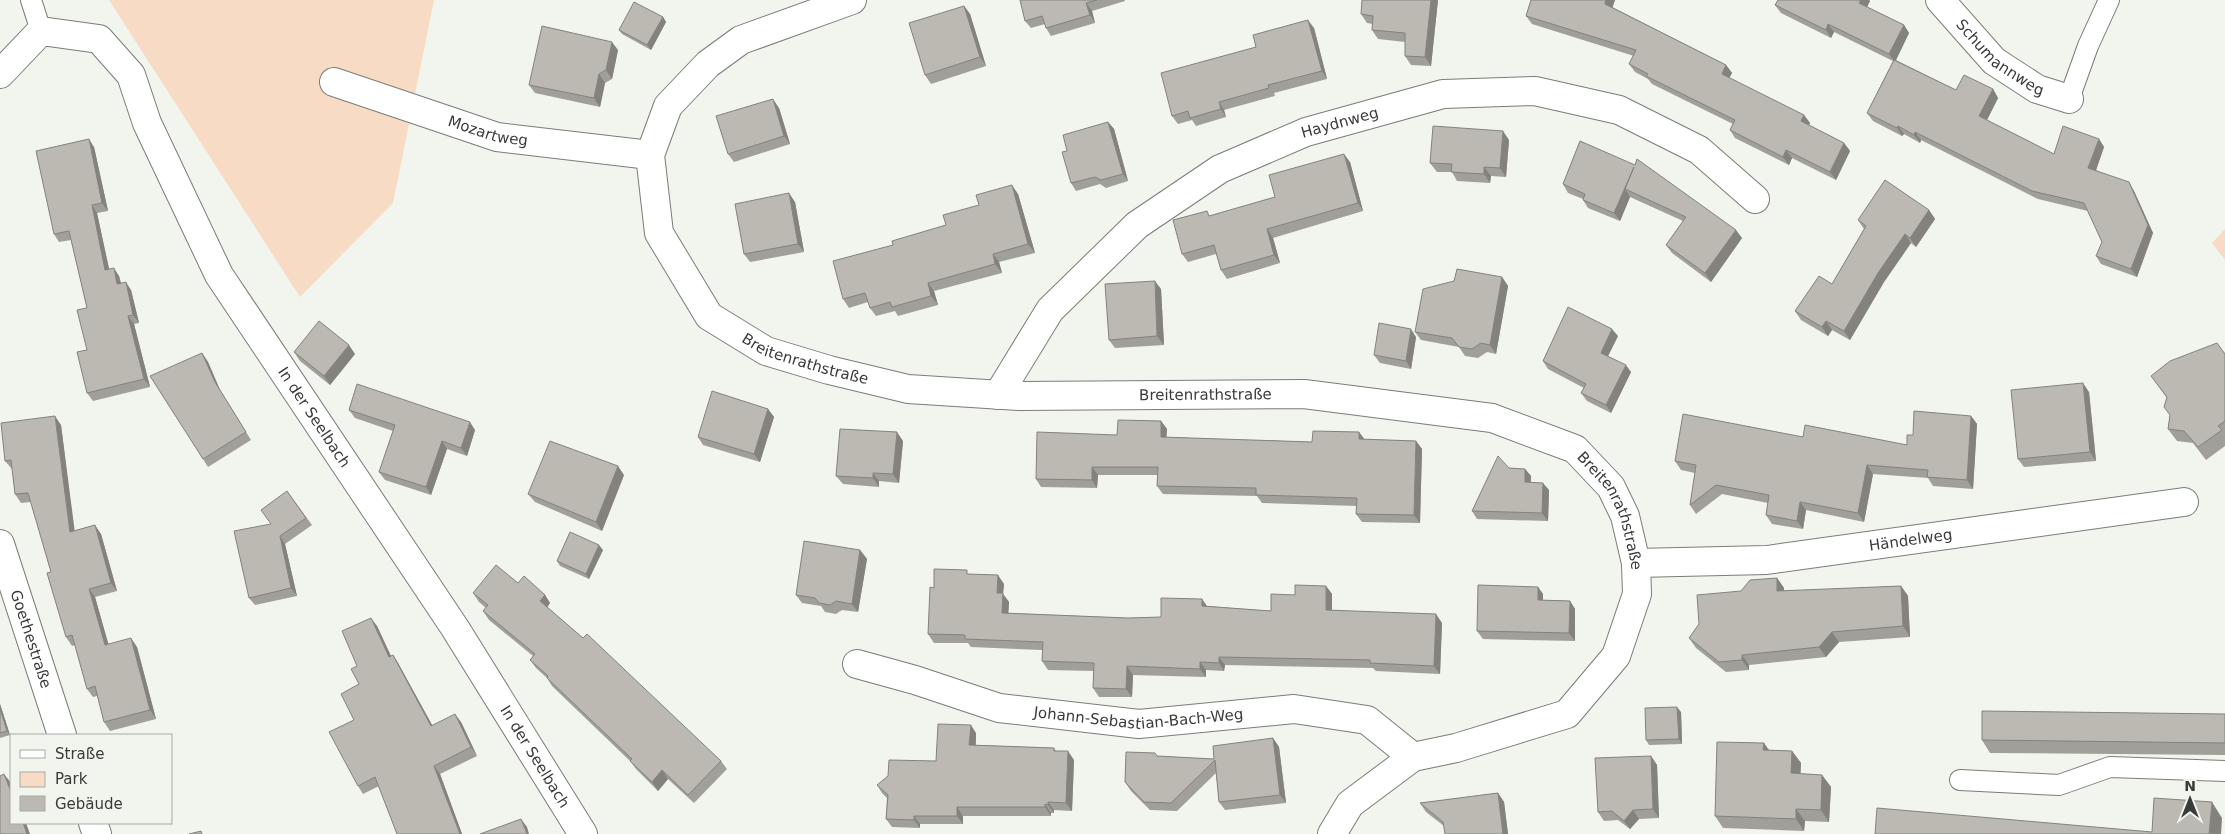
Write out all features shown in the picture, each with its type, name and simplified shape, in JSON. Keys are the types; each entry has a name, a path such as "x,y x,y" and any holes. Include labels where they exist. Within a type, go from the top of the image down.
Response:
{"street":[{"name":"Breitenrathstraße","path":"852,0 741,40 708,64 668,106 650,155 658,233 709,316 766,351 829,370 908,389 998,395 1304,394 1492,418 1575,449 1612,487 1625,516 1636,563 1637,594 1616,656 1567,714 1456,748 1413,757 1350,804 1332,834"},
{"name":"Schumannweg","path":"1940,0 1994,61 2037,89 2069,99"},
{"path":"0,74 41,31"},
{"name":"In der Seelbach","path":"41,31 99,39 131,75 147,123 219,275 456,628 583,834"},
{"name":"Mozartweg","path":"334,82 497,137 650,155"},
{"name":"Haydnweg","path":"998,395 1050,310 1137,225 1228,165 1306,132 1443,94 1535,91 1619,110 1698,150 1755,199"},
{"name":"Händelweg","path":"1636,563 1767,560 2184,502"},
{"name":"Goethestraße","path":"0,544 62,734"},
{"name":"Johann-Sebastian-Bach-Weg","path":"857,664 915,680 999,708 1139,724 1294,709 1367,720 1413,757"}],"lane":[{"path":"30,0 41,31"},
{"path":"2069,99 2088,46 2109,0"},
{"path":"1960,780 2059,785 2110,767 2225,771"}],"green space":[{"path":"109,0 434,0 393,203 300,297"},
{"path":"2225,229 2225,260 2212,243"}],"building":[{"path":"1020,0 1097,0 1086,3 1090,15 1046,28 1042,16 1025,21"},
{"path":"1362,0 1431,0 1425,57 1405,56 1405,33 1372,30 1373,16 1361,14"},
{"path":"1531,0 1606,0 1605,4 1726,65 1722,74 1804,115 1801,121 1844,143 1830,172 1786,150 1783,157 1730,130 1735,120 1646,76 1648,74 1629,64 1636,50 1526,16"},
{"path":"1778,0 1861,0 1859,3 1904,25 1889,54 1828,24 1826,30 1775,5"},
{"path":"634,2 663,17 647,45 619,30"},
{"path":"964,6 980,57 925,75 909,23"},
{"path":"1308,20 1322,71 1268,85 1269,88 1219,102 1221,109 1190,118 1188,111 1172,116 1161,73 1256,47 1253,35"},
{"path":"542,26 612,42 606,70 599,74 594,98 529,85"},
{"path":"1894,60 1956,90 1964,75 1993,89 1979,116 2054,154 2063,126 2099,139 2088,168 2129,182 2148,225 2131,269 2096,256 2102,242 2084,203 2032,191 1915,132 1914,135 1867,113"},
{"path":"773,99 784,136 728,154 716,116"},
{"path":"1108,122 1123,174 1101,180 1095,177 1071,183 1062,152 1067,151 1063,135"},
{"path":"1433,126 1503,131 1500,168 1484,167 1484,174 1451,172 1452,164 1430,163"},
{"path":"89,139 102,203 92,205 105,270 114,268 117,284 126,282 133,315 128,316 144,379 87,393 77,352 87,350 77,310 87,308 69,231 54,234 36,151"},
{"path":"1580,141 1635,165 1637,159 1736,230 1705,273 1666,245 1686,217 1625,189 1634,167 1614,213 1583,200 1585,194 1563,184"},
{"path":"1344,154 1358,203 1267,229 1274,255 1221,270 1214,245 1182,254 1173,220 1207,211 1209,216 1275,197 1269,175"},
{"path":"1885,180 1929,210 1910,238 1905,234 1878,273 1844,331 1826,321 1822,327 1795,311 1819,276 1832,284 1866,226 1858,220"},
{"path":"1012,185 1028,244 993,254 995,264 928,283 931,296 892,307 890,302 870,308 865,293 843,299 833,261 893,245 892,241 946,225 943,215 979,205 976,195"},
{"path":"789,193 798,244 744,254 735,204"},
{"path":"1457,269 1502,277 1490,345 1481,343 1472,349 1459,347 1452,338 1415,332 1423,289 1454,281"},
{"path":"1155,281 1157,336 1109,340 1105,284"},
{"path":"1568,307 1612,329 1601,353 1626,365 1606,405 1581,393 1586,384 1543,361"},
{"path":"319,321 349,345 324,376 294,352"},
{"path":"1379,323 1411,329 1406,361 1374,355"},
{"path":"2217,343 2225,354 2225,421 2218,426 2222,430 2198,447 2184,431 2168,429 2170,415 2164,407 2167,397 2151,376 2170,361"},
{"path":"202,353 215,382 246,432 203,459 150,376"},
{"path":"2083,383 2090,452 2018,459 2011,390"},
{"path":"357,384 470,422 461,448 442,441 426,487 379,472 395,425 349,410"},
{"path":"712,391 768,409 754,454 698,437"},
{"path":"1914,411 1971,416 1967,480 1927,477 1928,470 1867,465 1858,513 1800,502 1797,521 1766,515 1769,495 1716,485 1690,505 1696,465 1675,461 1683,414 1803,437 1805,425 1907,445 1907,435 1913,435"},
{"path":"55,416 70,532 95,525 111,583 89,589 105,645 131,638 150,710 104,722 95,686 87,689 72,635 66,637 47,573 51,572 28,493 15,494 11,460 5,461 1,423"},
{"path":"1118,420 1161,421 1161,437 1312,442 1313,431 1359,432 1359,439 1416,441 1414,515 1356,514 1357,498 1256,495 1256,488 1157,486 1158,467 1092,467 1092,480 1036,479 1037,432 1117,435"},
{"path":"840,429 897,432 893,474 873,473 873,478 836,476"},
{"path":"550,441 618,466 596,522 528,494"},
{"path":"1498,456 1509,468 1525,469 1525,482 1543,483 1542,513 1472,511"},
{"path":"287,491 306,518 280,536 291,588 249,598 234,531 271,524 261,510"},
{"path":"570,532 599,545 586,574 557,561"},
{"path":"804,541 860,550 852,604 836,601 830,605 819,603 815,598 796,595"},
{"path":"496,565 518,583 524,576 545,595 540,601 583,638 587,634 721,761 688,795 662,770 652,782 630,761 632,759 530,660 535,654 483,611 488,605 473,593"},
{"path":"934,569 967,570 967,574 998,575 997,593 1003,593 1002,613 1128,618 1161,617 1161,598 1202,599 1202,606 1271,611 1271,594 1295,595 1295,585 1326,586 1326,610 1436,614 1434,666 1370,663 1370,660 1219,657 1219,663 1200,662 1200,669 1127,666 1126,689 1093,688 1094,663 1042,661 1043,642 965,639 965,635 928,634 930,587 934,588"},
{"path":"1777,578 1777,591 1901,586 1903,626 1832,632 1819,647 1742,655 1742,660 1719,662 1689,638 1699,624 1697,595 1741,591 1750,580"},
{"path":"1478,585 1538,587 1538,600 1570,601 1569,633 1477,631"},
{"path":"371,618 389,657 393,655 431,726 455,714 471,747 434,766 460,834 397,834 375,777 358,786 329,732 354,720 341,694 359,684 351,669 357,666 342,631"},
{"path":"1677,707 1679,739 1646,740 1645,708"},
{"path":"0,709 7,731 0,733"},
{"path":"1982,711 2225,714 2225,743 1982,740"},
{"path":"938,724 971,725 969,745 1054,748 1054,751 1068,751 1066,803 1048,802 1048,805 1045,804 1045,807 957,807 957,816 914,816 914,820 886,819 888,795 877,785 888,776 889,760 936,761"},
{"path":"1273,738 1280,795 1219,802 1215,760 1171,803 1144,802 1125,782 1126,752 1155,753 1157,756 1214,759 1213,746"},
{"path":"1717,742 1764,743 1763,750 1792,751 1791,773 1822,775 1821,810 1796,809 1796,819 1715,816"},
{"path":"1651,756 1653,809 1633,810 1624,821 1612,811 1598,812 1595,758"},
{"path":"4,774 10,789 10,824 23,824 27,834 0,834 0,776"},
{"path":"1498,793 1503,834 1445,834 1443,822 1420,803"},
{"path":"2154,798 2212,802 2209,834 1875,834 1877,808 2152,832"},
{"path":"521,819 527,834 480,834"},
{"path":"201,831 202,834 189,834"}]}
